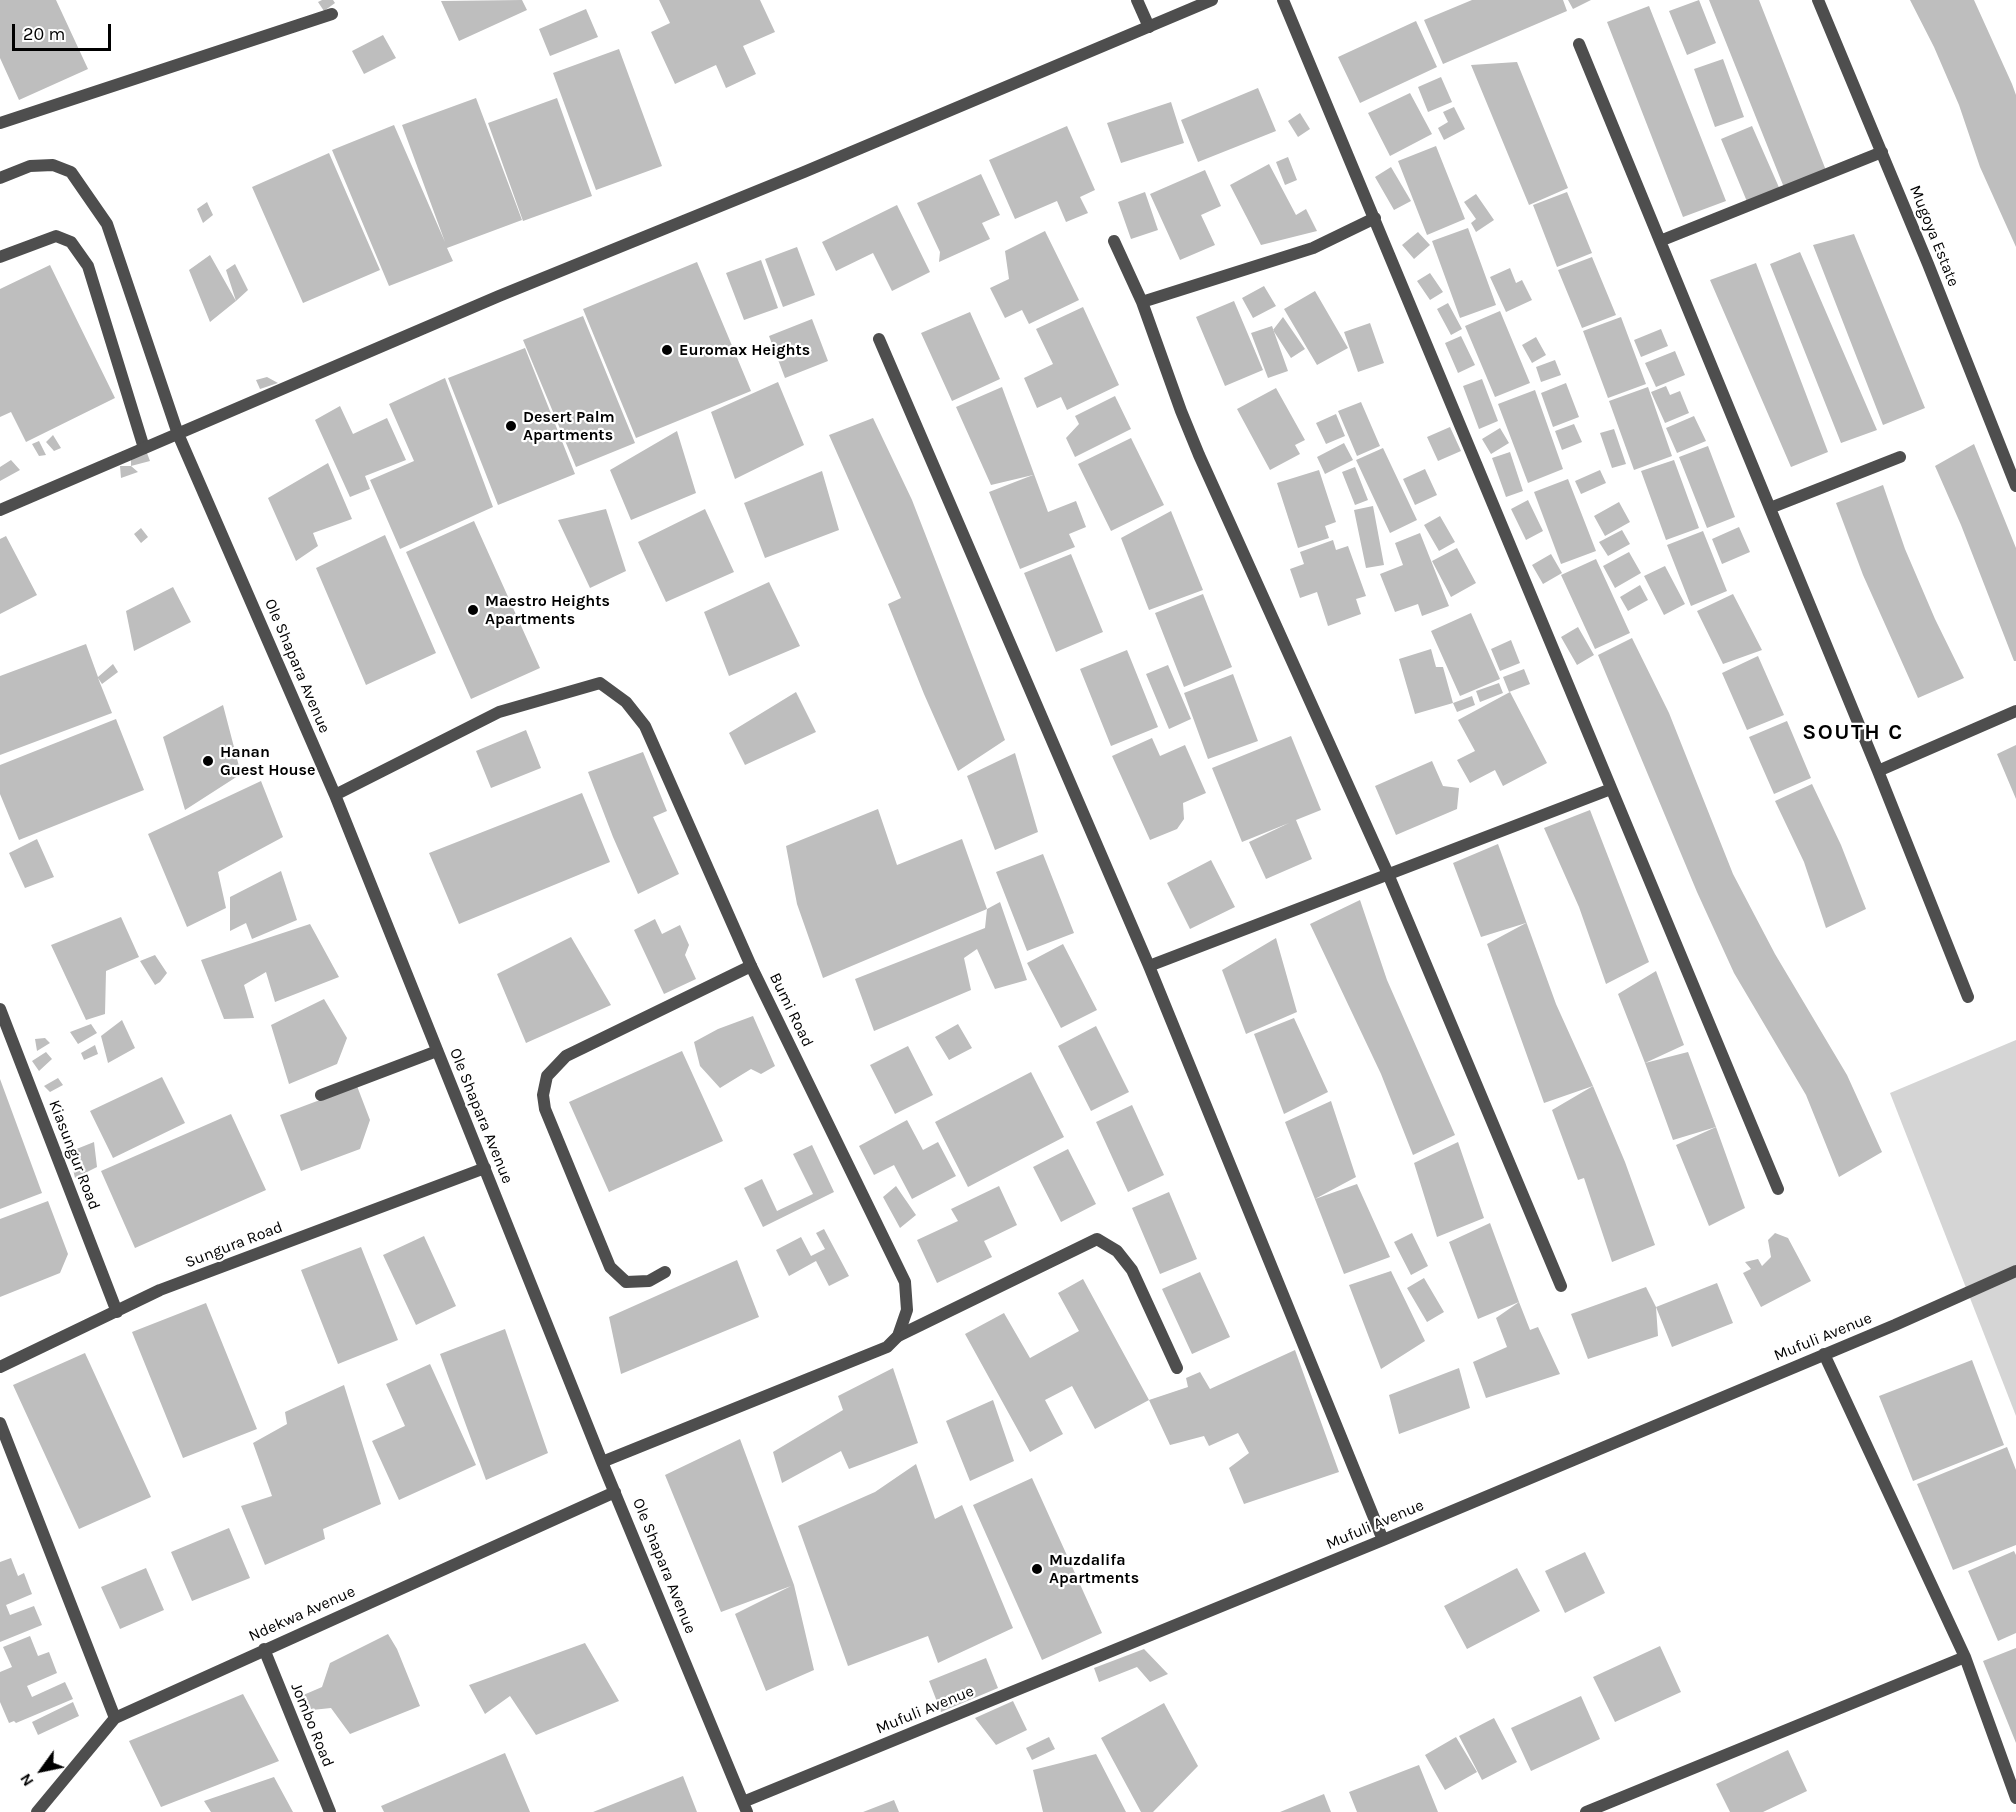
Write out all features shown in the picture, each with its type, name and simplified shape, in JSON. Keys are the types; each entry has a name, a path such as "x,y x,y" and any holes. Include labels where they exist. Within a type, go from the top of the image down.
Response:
{"street":[{"path":"1137,0 1149,27"},
{"path":"1283,0 1778,1190"},
{"name":"Mugoya Estate","path":"1818,0 2012,464 2016,486"},
{"path":"0,510 275,390 705,213 1149,27 1204,1"},
{"path":"0,123 332,14"},
{"path":"1579,44 1878,771 1968,997"},
{"path":"1660,241 1882,152"},
{"name":"Ole Shapara Avenue","path":"0,178 30,166 53,165 71,172 107,224 178,434 335,795 602,1462 745,1807"},
{"path":"1142,302 1313,248 1375,218"},
{"path":"0,257 56,236 71,242 88,266 144,448"},
{"path":"1114,241 1142,302 1194,444 1388,873 1561,1286"},
{"path":"879,339 1149,966 1383,1540"},
{"path":"1770,508 1900,456"},
{"name":"Bumi Road","path":"335,795 499,712 600,683 626,702 645,726 751,966 905,1282 907,1310 898,1336"},
{"path":"1878,771 2016,711"},
{"path":"1149,966 1611,789"},
{"path":"665,1272 649,1281 626,1281 610,1267 544,1109 543,1095 548,1076 566,1056 751,966"},
{"name":"Kiasungur Road","path":"0,1010 117,1312"},
{"path":"321,1095 437,1051"},
{"name":"Sungura Road","path":"0,1367 160,1290 485,1168"},
{"path":"602,1462 887,1347 898,1336 1097,1239 1117,1251 1132,1270 1177,1368"},
{"name":"Mufuli Avenue","path":"745,1807 1895,1325 2016,1271"},
{"path":"1824,1354 1965,1657 2016,1798"},
{"path":"0,1422 115,1718"},
{"name":"Ndekwa Avenue","path":"37,1812 115,1718 615,1492"},
{"name":"Jombo Road","path":"264,1649 330,1812"},
{"path":"1586,1812 1965,1657"}],"shaded area":[{"path":"2016,1040 2016,1416 1890,1093"}],"building":[{"path":"0,0 56,0 88,69 19,100 0,58"},
{"path":"333,0 335,3 324,11 318,2"},
{"path":"522,0 527,10 459,41 441,1"},
{"path":"659,0 760,0 775,32 743,46 756,74 726,88 716,65 675,84 651,32 670,23"},
{"path":"1472,0 1563,0 1567,11 1443,64 1424,20"},
{"path":"1568,0 1591,0 1573,9"},
{"path":"1699,0 1716,43 1687,55 1669,11"},
{"path":"1709,0 1759,0 1827,173 1785,190"},
{"path":"1910,0 1974,0 2012,84 2016,95 2016,247 1980,167 1959,105 1934,47"},
{"path":"1649,6 1726,201 1683,217 1607,22"},
{"path":"586,9 598,37 550,56 539,29"},
{"path":"1416,21 1437,67 1360,103 1338,57"},
{"path":"383,35 396,58 364,74 352,51"},
{"path":"619,49 662,166 596,190 553,73"},
{"path":"1723,59 1744,117 1715,127 1694,69"},
{"path":"1517,62 1568,188 1529,205 1471,65"},
{"path":"1441,77 1452,102 1428,112 1418,87"},
{"path":"1258,88 1276,131 1198,162 1181,120"},
{"path":"1410,93 1432,134 1390,156 1368,113"},
{"path":"476,98 522,220 447,248 453,261 389,286 332,150 394,125 445,242 402,125"},
{"path":"557,98 592,196 523,221 488,123"},
{"path":"1171,102 1184,143 1121,163 1107,123"},
{"path":"1454,107 1465,129 1444,140 1438,128 1448,122 1443,112"},
{"path":"1300,113 1310,129 1298,137 1288,121"},
{"path":"1067,126 1095,190 1080,197 1088,213 1066,222 1057,201 1015,219 989,160"},
{"path":"1752,126 1781,192 1748,204 1721,139"},
{"path":"1436,146 1465,219 1427,235 1398,161"},
{"path":"329,153 380,270 303,303 252,187"},
{"path":"1288,157 1297,180 1285,185 1276,162"},
{"path":"1269,164 1296,215 1306,209 1317,231 1261,245 1230,185"},
{"path":"1391,167 1411,201 1394,210 1375,177"},
{"path":"1205,170 1221,206 1201,215 1215,245 1180,260 1150,194"},
{"path":"981,174 1000,215 982,223 990,239 939,262 940,252 917,203"},
{"path":"1145,192 1158,230 1131,239 1118,202"},
{"path":"1567,192 1592,253 1557,267 1533,205"},
{"path":"1476,194 1494,220 1476,232 1471,223 1476,219 1464,202"},
{"path":"207,202 213,215 203,223 197,209"},
{"path":"897,205 930,272 892,291 873,253 836,271 822,242"},
{"path":"1468,228 1496,305 1460,318 1432,241"},
{"path":"1045,231 1079,300 1029,324 1022,310 1005,318 990,288 1009,279 1005,251"},
{"path":"1418,232 1430,245 1414,259 1402,245"},
{"path":"1854,234 1925,408 1883,425 1813,245"},
{"path":"797,247 815,295 783,307 765,259"},
{"path":"1800,252 1877,430 1841,443 1770,264"},
{"path":"210,255 236,301 210,322 189,270"},
{"path":"1592,257 1616,315 1582,328 1558,270"},
{"path":"761,260 778,308 744,320 726,273"},
{"name":"Euromax Heights","path":"697,262 751,391 636,438 583,309"},
{"path":"1756,263 1828,452 1791,467 1710,280"},
{"path":"235,264 248,290 236,301 226,270"},
{"path":"50,265 115,398 26,442 11,412 0,417 0,289"},
{"path":"1510,268 1516,283 1522,280 1532,300 1506,312 1490,277"},
{"path":"1430,273 1443,292 1430,300 1417,281"},
{"path":"1264,286 1276,306 1253,318 1242,298"},
{"path":"1315,291 1348,348 1317,365 1284,309"},
{"path":"1234,301 1263,370 1225,386 1196,317"},
{"path":"1448,303 1462,329 1451,335 1437,309"},
{"path":"1083,307 1119,385 1067,410 1061,397 1037,408 1024,378 1053,364 1036,329"},
{"path":"1500,311 1530,383 1495,397 1465,326"},
{"path":"970,312 1000,379 952,401 921,333"},
{"path":"583,316 635,443 576,467 523,340"},
{"path":"1283,317 1305,349 1291,358 1273,330"},
{"path":"1621,317 1646,384 1608,398 1583,331"},
{"path":"812,319 828,361 785,378 769,336"},
{"path":"1370,323 1384,363 1358,372 1344,332"},
{"path":"1272,326 1288,371 1268,378 1251,333"},
{"path":"1661,329 1668,346 1641,357 1634,340"},
{"path":"1461,336 1475,365 1458,373 1445,343"},
{"path":"1536,337 1546,355 1532,363 1522,345"},
{"name":"Desert Palm Apartments","path":"525,348 575,474 498,505 448,378"},
{"path":"1675,351 1685,375 1656,387 1645,363"},
{"path":"1555,360 1561,375 1541,382 1536,367"},
{"path":"267,377 278,383 260,389 256,380"},
{"path":"445,378 493,507 400,549 370,480 414,461 389,404"},
{"path":"1482,379 1498,421 1479,429 1463,386"},
{"path":"778,382 804,445 735,479 711,412"},
{"path":"1566,383 1579,417 1553,427 1541,393"},
{"path":"1666,386 1670,395 1680,391 1689,413 1665,423 1651,392"},
{"path":"1002,387 1048,512 1076,501 1086,527 1069,534 1075,547 1020,569 989,492 1033,475 991,485 956,407"},
{"path":"1648,387 1672,456 1634,470 1609,401"},
{"path":"1276,388 1305,440 1295,445 1300,454 1270,470 1237,409"},
{"path":"1535,390 1563,469 1528,483 1498,404"},
{"path":"1115,396 1131,429 1075,457 1066,438 1079,424 1075,416"},
{"path":"1361,402 1380,446 1357,456 1338,411"},
{"path":"340,406 353,434 387,418 406,460 365,476 370,489 350,497 315,420"},
{"path":"1336,414 1345,436 1326,444 1316,423"},
{"path":"1694,416 1706,441 1677,453 1666,428"},
{"path":"873,418 912,500 1005,740 958,771 888,604 901,598 829,435"},
{"path":"1574,424 1582,442 1562,450 1555,431"},
{"path":"1450,427 1461,451 1438,461 1427,437"},
{"path":"1500,428 1509,443 1491,454 1482,439"},
{"path":"1614,429 1626,464 1612,468 1600,433"},
{"path":"677,431 696,493 631,520 610,470"},
{"path":"53,435 61,448 54,451 46,442"},
{"path":"1131,438 1164,505 1111,531 1078,464"},
{"path":"39,441 46,455 39,456 32,444"},
{"path":"1344,443 1353,460 1325,474 1317,457"},
{"path":"1974,444 2016,548 2016,661 2014,661 1961,525 1935,466"},
{"path":"1708,446 1735,517 1707,528 1679,457"},
{"path":"1383,448 1417,520 1390,533 1356,460"},
{"path":"1510,452 1523,491 1506,497 1492,458"},
{"path":"147,453 150,461 131,466 131,459"},
{"path":"11,460 20,470 0,481 0,467"},
{"path":"1674,460 1699,528 1666,540 1641,471"},
{"path":"328,463 352,519 313,533 318,546 296,561 268,498"},
{"path":"120,466 131,466 138,472 121,478"},
{"path":"1355,467 1368,500 1355,505 1342,472"},
{"path":"1425,469 1437,495 1415,505 1403,479"},
{"path":"1319,470 1336,522 1325,526 1329,538 1298,548 1277,483"},
{"path":"1600,470 1606,483 1581,494 1575,481"},
{"path":"822,471 839,530 765,558 744,503"},
{"path":"1568,479 1596,551 1561,564 1534,492"},
{"path":"1883,485 1905,549 1935,619 1964,678 1918,698 1863,575 1836,503"},
{"path":"1528,500 1543,531 1526,540 1511,509"},
{"path":"1619,502 1630,522 1605,536 1594,516"},
{"path":"1373,506 1384,565 1366,568 1354,510"},
{"path":"606,509 626,571 590,588 558,520"},
{"path":"705,509 734,572 666,602 638,542"},
{"path":"1171,511 1203,590 1149,610 1121,538"},
{"path":"1440,516 1455,542 1439,551 1424,525"},
{"name":"Maestro Heights Apartments","path":"474,521 540,668 471,699 406,552"},
{"path":"1739,527 1750,552 1722,564 1712,539"},
{"path":"141,528 148,537 141,543 134,534"},
{"path":"1622,530 1630,544 1608,556 1599,542"},
{"path":"1703,531 1727,591 1691,606 1667,545"},
{"path":"1420,533 1449,606 1422,616 1418,604 1395,612 1380,574 1403,565 1395,543"},
{"path":"385,535 436,653 366,685 316,568"},
{"path":"6,536 37,595 0,614 0,539"},
{"path":"1333,540 1336,550 1348,546 1366,596 1356,599 1361,614 1328,626 1317,592 1300,598 1290,569 1304,564 1300,552"},
{"path":"1457,548 1476,583 1451,597 1432,561"},
{"path":"1629,552 1641,573 1615,588 1603,566"},
{"path":"1071,554 1103,632 1056,652 1024,573"},
{"path":"1551,554 1562,573 1543,584 1532,565"},
{"path":"1596,559 1630,633 1595,649 1561,575"},
{"path":"1665,566 1685,604 1664,615 1644,576"},
{"path":"769,582 800,646 729,676 704,612"},
{"path":"1640,585 1648,600 1628,611 1620,597"},
{"path":"173,587 191,622 134,651 126,611"},
{"path":"1203,594 1232,667 1184,687 1155,613"},
{"path":"1733,594 1762,650 1723,664 1697,611"},
{"path":"1471,613 1500,679 1460,696 1431,631"},
{"path":"1578,627 1594,655 1577,665 1561,637"},
{"path":"1632,638 1669,713 1733,874 1775,954 1847,1075 1882,1152 1839,1177 1806,1095 1734,973 1697,892 1598,655"},
{"path":"1511,640 1520,663 1500,671 1491,649"},
{"path":"86,644 98,677 113,664 118,672 102,684 98,678 112,713 0,755 0,676"},
{"path":"1431,649 1436,667 1443,667 1453,703 1415,714 1399,659"},
{"path":"1127,650 1158,727 1111,746 1080,669"},
{"path":"1758,656 1784,715 1747,730 1722,673"},
{"path":"1168,665 1191,719 1169,729 1146,674"},
{"path":"1524,669 1530,684 1509,692 1503,677"},
{"path":"1233,674 1258,741 1208,759 1184,693"},
{"path":"1499,683 1503,693 1480,702 1476,691"},
{"path":"796,692 816,732 745,765 729,733"},
{"path":"1510,692 1547,763 1503,786 1495,770 1470,783 1457,760 1475,751 1458,720"},
{"path":"1472,696 1475,705 1457,712 1453,703"},
{"path":"223,705 241,774 185,810 163,737"},
{"path":"116,719 144,790 19,840 0,794 0,765"},
{"path":"1787,721 1811,778 1774,794 1749,737"},
{"path":"526,730 541,768 491,788 476,751"},
{"path":"1291,736 1321,810 1296,820 1312,859 1266,879 1249,842 1289,823 1242,842 1212,768"},
{"path":"1152,738 1160,756 1185,745 1206,793 1183,803 1184,819 1177,829 1150,840 1112,756"},
{"path":"2016,745 2016,799 1997,754"},
{"path":"643,752 667,811 653,817 679,874 638,894 588,772"},
{"path":"1015,753 1038,832 995,850 967,776"},
{"path":"1432,761 1443,786 1459,788 1457,809 1396,835 1375,786"},
{"path":"261,781 283,837 218,872 226,908 187,927 148,834"},
{"path":"1812,784 1841,845 1866,909 1826,928 1804,862 1775,801"},
{"path":"582,793 610,862 459,924 429,853"},
{"path":"878,809 897,865 962,839 987,909 823,978 797,904 786,846"},
{"path":"1590,810 1649,962 1606,984 1579,907 1544,828"},
{"path":"37,839 54,877 25,888 9,853"},
{"path":"1498,844 1556,1004 1593,1086 1544,1103 1487,944 1526,923 1481,937 1453,863"},
{"path":"1043,854 1074,933 1027,951 996,872"},
{"path":"1211,860 1235,907 1190,929 1167,883"},
{"path":"281,871 297,920 252,939 246,923 230,931 230,897"},
{"path":"1360,900 1387,980 1455,1135 1413,1155 1381,1074 1310,924"},
{"path":"1000,902 1027,980 995,989 977,949 964,958 971,990 874,1031 855,979 985,928 987,909"},
{"path":"121,917 139,957 106,971 105,1014 86,1020 51,945"},
{"path":"655,919 662,934 680,925 689,945 685,955 696,979 664,994 634,930"},
{"path":"310,924 339,977 275,1002 266,972 244,985 254,1018 224,1019 201,960"},
{"path":"571,937 611,1005 526,1043 497,974"},
{"path":"1276,938 1297,1012 1246,1034 1222,970"},
{"path":"1063,944 1097,1010 1061,1028 1027,963"},
{"path":"155,955 167,973 155,985 140,961"},
{"path":"1656,971 1684,1045 1645,1063 1618,994"},
{"path":"324,999 347,1038 337,1064 289,1084 271,1025"},
{"path":"753,1016 775,1066 761,1074 751,1069 720,1088 700,1066 694,1042 718,1029"},
{"path":"1294,1018 1328,1092 1284,1114 1254,1034"},
{"path":"122,1020 135,1048 108,1063 101,1036"},
{"path":"91,1024 97,1033 78,1044 70,1032"},
{"path":"958,1024 972,1048 949,1060 935,1037"},
{"path":"1096,1026 1129,1092 1091,1111 1058,1046"},
{"path":"45,1038 50,1043 37,1051 35,1039"},
{"path":"95,1045 98,1054 84,1060 81,1053"},
{"path":"908,1046 933,1095 895,1114 870,1065"},
{"path":"682,1051 723,1141 609,1192 569,1102"},
{"path":"46,1052 52,1059 39,1071 32,1061"},
{"path":"1688,1052 1716,1127 1673,1140 1645,1063"},
{"path":"1031,1072 1064,1137 968,1187 935,1122"},
{"path":"162,1077 185,1123 113,1158 90,1111"},
{"path":"58,1078 63,1085 50,1092 44,1086"},
{"path":"0,1079 42,1193 0,1209"},
{"path":"357,1086 370,1120 360,1149 301,1171 280,1115"},
{"path":"1593,1086 1625,1162 1655,1245 1612,1262 1584,1178 1578,1180 1552,1110"},
{"path":"1331,1101 1356,1177 1315,1199 1357,1184 1390,1257 1344,1274 1285,1122"},
{"path":"1132,1105 1164,1175 1128,1192 1096,1122"},
{"path":"231,1114 266,1190 135,1248 101,1171"},
{"path":"907,1120 923,1150 938,1142 956,1176 912,1199 894,1165 874,1175 859,1146"},
{"path":"1716,1127 1745,1208 1709,1226 1676,1145"},
{"path":"94,1142 97,1167 75,1178 69,1152"},
{"path":"1458,1142 1484,1218 1437,1237 1414,1163"},
{"path":"812,1145 834,1192 763,1227 744,1188 762,1179 777,1211 813,1194 793,1154"},
{"path":"1068,1149 1096,1204 1061,1222 1033,1167"},
{"path":"896,1186 916,1215 900,1228 883,1197"},
{"path":"999,1186 1017,1225 984,1241 992,1257 937,1283 917,1240 958,1221 951,1209"},
{"path":"1169,1192 1197,1259 1160,1274 1132,1208"},
{"path":"48,1201 68,1254 60,1273 0,1297 0,1219"},
{"path":"1490,1223 1519,1302 1478,1319 1449,1242"},
{"path":"824,1229 849,1276 829,1286 816,1261 789,1276 776,1250 801,1237 811,1256 825,1249 816,1233"},
{"path":"1412,1233 1428,1266 1411,1275 1394,1242"},
{"path":"1775,1233 1788,1238 1811,1281 1761,1307 1743,1273 1751,1269 1745,1262 1758,1259 1762,1266 1771,1257 1768,1240"},
{"path":"424,1236 456,1306 416,1325 383,1255"},
{"path":"361,1247 398,1340 338,1364 301,1270"},
{"path":"737,1260 759,1317 621,1374 609,1317"},
{"path":"1391,1271 1425,1341 1381,1369 1349,1285"},
{"path":"1200,1272 1230,1337 1192,1354 1162,1289"},
{"path":"1424,1278 1444,1312 1427,1322 1407,1288"},
{"path":"1083,1279 1149,1400 1095,1429 1072,1386 1045,1400 1063,1434 1030,1452 965,1334 1004,1313 1030,1358 1079,1331 1058,1293"},
{"path":"1717,1283 1733,1323 1672,1347 1656,1307"},
{"path":"1646,1287 1656,1307 1658,1336 1588,1359 1571,1314"},
{"path":"1519,1302 1530,1330 1538,1327 1560,1374 1486,1398 1473,1362 1507,1347 1496,1318"},
{"path":"206,1303 257,1429 183,1458 132,1332"},
{"path":"505,1329 548,1453 486,1480 440,1354"},
{"path":"1295,1350 1339,1472 1244,1504 1229,1468 1249,1453 1238,1433 1209,1446 1204,1436 1170,1445 1149,1400 1188,1387 1186,1378 1200,1372 1210,1389"},
{"path":"85,1353 151,1497 79,1529 13,1385"},
{"path":"1972,1360 2004,1445 1913,1481 1879,1396"},
{"path":"430,1364 476,1465 399,1500 372,1441 405,1426 386,1384"},
{"path":"893,1368 918,1443 849,1469 841,1451 782,1483 773,1452 843,1410 838,1396"},
{"path":"1459,1368 1470,1408 1399,1434 1389,1395"},
{"path":"344,1385 381,1504 323,1529 325,1539 265,1565 241,1506 272,1496 253,1443 287,1424 285,1412"},
{"path":"993,1400 1014,1461 970,1481 946,1421"},
{"path":"740,1439 794,1585 814,1670 766,1691 735,1614 791,1586 721,1612 665,1475"},
{"path":"2007,1447 2016,1470 2016,1545 1953,1570 1917,1484"},
{"path":"916,1464 935,1519 962,1505 1013,1628 938,1663 928,1636 848,1666 798,1526 875,1492"},
{"name":"Muzdalifa Apartments","path":"1032,1478 1102,1633 1042,1660 973,1505"},
{"path":"229,1528 250,1578 192,1601 171,1552"},
{"path":"2014,1551 2016,1555 2016,1633 1998,1641 1968,1571"},
{"path":"1585,1552 1605,1593 1565,1613 1545,1571"},
{"path":"11,1558 18,1576 24,1573 32,1594 6,1605 10,1615 34,1606 42,1625 0,1642 0,1562"},
{"path":"146,1568 164,1610 120,1629 101,1587"},
{"path":"1517,1568 1540,1611 1467,1649 1444,1606"},
{"path":"388,1634 397,1649 420,1706 350,1734 331,1708 312,1710 301,1696 322,1687 330,1663"},
{"path":"30,1636 38,1656 49,1652 57,1673 27,1686 32,1697 65,1682 73,1699 16,1723 14,1721 9,1723 0,1702 0,1672 12,1667 3,1647"},
{"path":"585,1643 619,1701 536,1735 510,1696 485,1714 469,1685"},
{"path":"1660,1646 1681,1692 1615,1722 1593,1677"},
{"path":"2016,1648 2016,1743 1983,1661"},
{"path":"1144,1649 1168,1674 1150,1682 1137,1667 1099,1682 1094,1668"},
{"path":"986,1658 998,1688 941,1712 929,1681"},
{"path":"243,1694 279,1761 161,1807 129,1741"},
{"path":"1581,1696 1600,1739 1531,1771 1511,1728"},
{"path":"1013,1701 1027,1730 996,1745 975,1718"},
{"path":"73,1702 79,1716 38,1735 32,1722"},
{"path":"1164,1703 1198,1766 1153,1812 1141,1812 1101,1738"},
{"path":"1494,1718 1517,1762 1482,1780 1459,1736"},
{"path":"1049,1737 1055,1749 1032,1760 1026,1748"},
{"path":"1456,1737 1477,1772 1445,1790 1425,1755"},
{"path":"1788,1750 1807,1791 1763,1812 1730,1812 1716,1784"},
{"path":"505,1753 530,1812 384,1812 381,1806"},
{"path":"1096,1754 1126,1812 1043,1812 1033,1770"},
{"path":"1419,1765 1438,1812 1357,1812 1349,1792"},
{"path":"683,1776 697,1812 593,1812"},
{"path":"274,1777 293,1812 211,1812 204,1801"},
{"path":"1324,1794 1331,1812 1280,1812"},
{"path":"894,1800 899,1812 863,1812"}],"place":[{"name":"Euromax Heights","path":"667,350"},
{"name":"Desert Palm Apartments","path":"511,426"},
{"name":"Maestro Heights Apartments","path":"473,610"},
{"name":"Hanan Guest House","path":"208,761"},
{"name":"Muzdalifa Apartments","path":"1037,1569"}],"district":[{"name":"SOUTH C","path":"1853,733"}]}
